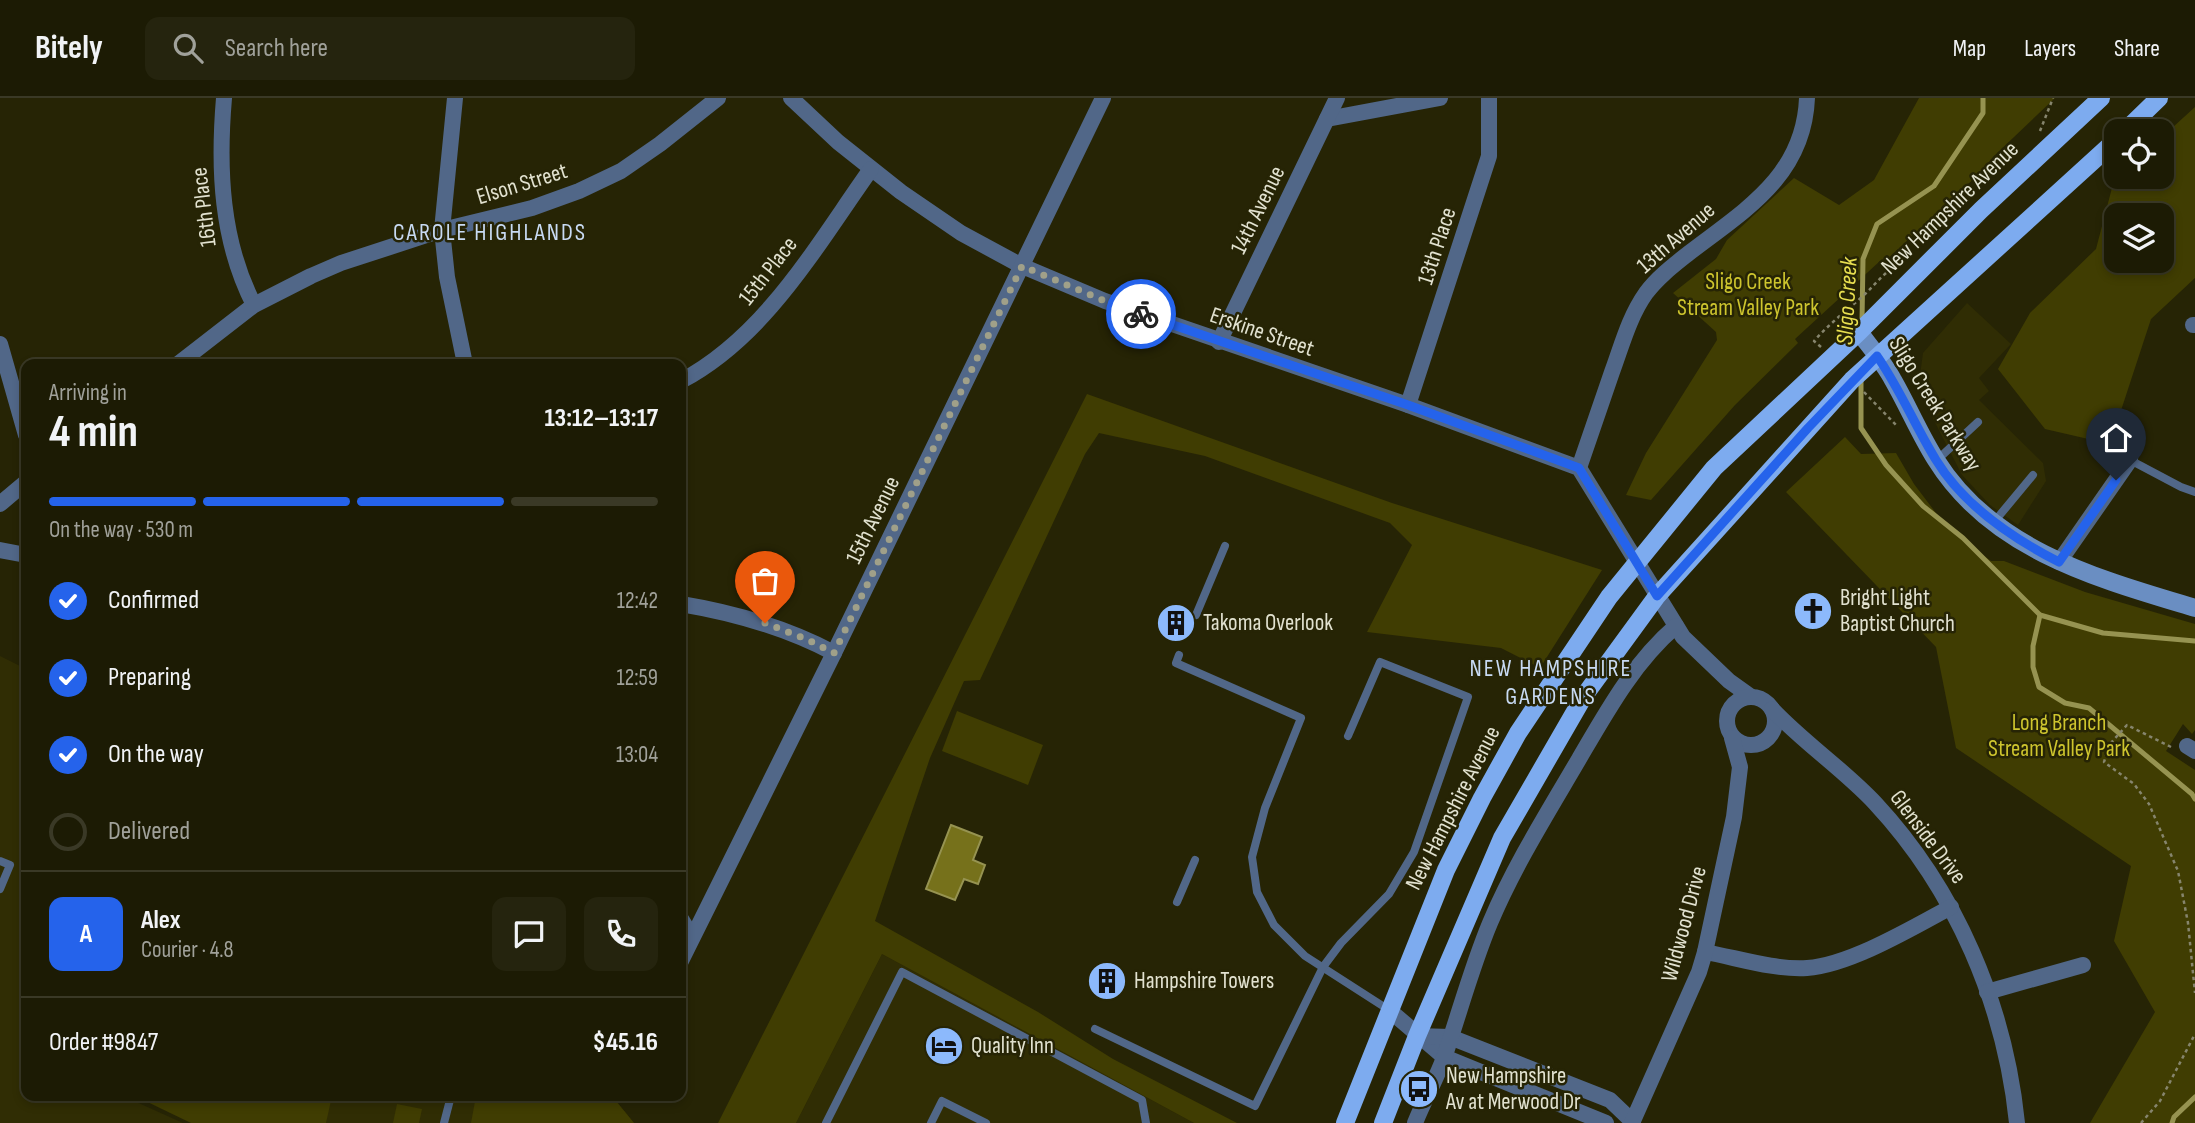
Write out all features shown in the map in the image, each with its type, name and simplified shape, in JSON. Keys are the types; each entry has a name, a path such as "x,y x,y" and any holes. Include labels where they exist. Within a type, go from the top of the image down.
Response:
{"main road":[{"name":"New Hampshire Avenue","path":"1345,1123 1446,870 1482,798 1518,733 1609,597 1714,468 2101,98"},
{"path":"2137,119 2159,98"},
{"path":"1383,1123 1502,838 1584,696 1657,596 1808,428 1877,356 2104,151"}],"street":[{"name":"16th Place","path":"224,98 220,177 232,252 254,306"},
{"path":"455,98 442,230 447,276 464,359"},
{"name":"Elson Street","path":"185,359 254,306 311,275 442,230 532,208 579,191 621,171 660,145 718,98"},
{"name":"Erskine Street","path":"791,98 811,119 871,169 932,214 1022,266 1105,301 1408,405 1579,468"},
{"name":"15th Avenue","path":"686,950 834,653 1103,98"},
{"name":"14th Avenue","path":"1219,342 1337,98"},
{"path":"1327,118 1440,98"},
{"name":"13th Place","path":"1408,405 1489,156 1489,98"},
{"name":"13th Avenue","path":"1579,468 1629,324 1646,293 1664,273 1765,194 1780,176 1799,142 1806,117 1807,98"},
{"name":"15th Place","path":"686,378 716,359 762,318 871,169"},
{"name":"Sligo Creek Parkway","path":"1859,332 1893,379 1936,461 1956,488 1994,522 2023,544 2059,562 2195,608"},
{"path":"0,344 21,418"},
{"path":"2059,562 2130,460 2132,429"},
{"path":"1579,468 1683,637 1729,681 1742,699 1768,702 1774,719 1771,734"},
{"path":"0,504 21,486"},
{"path":"0,550 21,554"},
{"path":"686,605 760,621 834,653"},
{"path":"1415,1123 1444,1057 1490,922 1511,879 1610,707 1656,643 1676,626"},
{"path":"1742,699 1727,716 1732,738 1748,745 1757,745"},
{"name":"Glenside Drive","path":"1772,709 1797,735 1840,769 1875,803 1910,845 1951,907 1997,1020 2013,1088 2017,1123"},
{"path":"1740,767 1757,745 1771,734 1797,735"},
{"name":"Wildwood Drive","path":"1633,1123 1705,952 1734,817 1740,767 1732,738"},
{"path":"1705,952 1783,967 1807,968 1839,963 1951,907"},
{"path":"686,927 692,937"},
{"path":"1987,992 2083,965"},
{"path":"1389,1010 1444,1057 1606,1123"},
{"path":"1418,1036 1450,1037 1610,1100 1633,1123"},
{"path":"1614,1123 1633,1123"}],"lane":[{"path":"1936,461 1978,422"},
{"path":"2130,460 2195,492"},
{"path":"1994,522 2033,475"},
{"path":"1196,615 1225,546"},
{"path":"1179,655 1176,663 1301,718 1265,808 1252,857 1257,892 1273,925 1305,956 1389,1010"},
{"path":"1095,1029 1255,1106 1322,967 1340,943 1389,894 1414,852 1468,697 1380,662 1348,736"},
{"path":"0,860 10,865 0,889"},
{"path":"1177,902 1195,860"},
{"path":"827,1123 902,972 1142,1100 1146,1123"},
{"path":"444,1123 450,1101"},
{"path":"930,1123 942,1101 986,1123"}],"path":[{"path":"1819,345 1814,341 1828,325 1865,294 1890,268"},
{"path":"1869,398 1901,430"},
{"path":"2191,749 2178,750 2127,725 2109,745 2105,762 2134,785 2149,803 2178,871 2188,923 2195,993"},
{"path":"2141,1123 2160,1101 2195,1034"}],"shaded area":[{"path":"1967,303 2011,344 1979,378 1989,391 1979,400 2043,463 2046,481 2018,525 1990,505 1962,475 1926,405 1920,375 1923,353"},
{"path":"0,656 21,666 21,1101 134,1101 183,1123 0,1123"},
{"path":"951,825 982,837 973,860 985,865 978,884 964,879 955,900 926,889"},
{"path":"882,954 1194,1123 796,1123"},
{"path":"328,1101 616,1101 634,1123 326,1123"}],"green space":[{"name":"Sligo Creek Stream Valley Park","path":"1919,98 2055,98 1994,156 1980,173 1883,263 1880,261 1795,339 1798,343 1735,405 1651,500 1626,495 1646,453 1717,340 1716,332 1673,293 1716,259 1727,240 1794,178 1839,205 1874,180"},
{"path":"2195,107 2195,278 2151,319 2110,444 2045,429 1998,369 2030,313 2096,249 2104,218 2104,273 2174,273 2174,203 2108,203 2112,189 2174,189 2174,126"},
{"path":"1087,394 1392,503 1602,570 1540,668 1501,648 1367,632 1412,545 1390,523 1205,456 1099,433 1085,454 980,680 964,681 930,758 875,921 1038,1012 1113,1059 1237,1123 1194,1123 882,954 796,1123 718,1123"},
{"name":"Long Branch Stream Valley Park","path":"1845,437 1861,454 1896,453 1914,484 1939,517 1991,561 2004,561 2085,592 2195,624 2195,730 2192,734 2183,724 2166,751 2195,770 2195,1123 2090,1123 2155,1012 2114,941 2131,866 1956,748 1936,647 1786,492"},
{"path":"957,711 1043,745 1028,785 942,751"},
{"path":"145,1101 331,1101 326,1123 191,1123"},
{"path":"475,1101 616,1101 634,1123 471,1123"},
{"path":"397,1104 422,1109 419,1123 393,1123"}],"waterway":[{"name":"Sligo Creek","path":"1862,321 1863,259 1877,224 1934,186 1983,113 1983,98"},
{"name":"Sligo Creek","path":"1861,377 1861,428 1886,465 1923,506 1963,538 2040,615 2103,633 2195,641"},
{"path":"2040,615 2033,646 2033,667 2039,687 2065,703 2089,708 2195,799"},
{"path":"2172,1123 2174,1117 2195,1097"}],"way so far":[{"path":"765,623 834,653 1022,266 1141,314"}],"place":[{"name":"Bright Light Baptist Church","path":"1813,611"},
{"name":"Takoma Overlook","path":"1176,623"},
{"name":"Hampshire Towers","path":"1107,981"},
{"name":"Quality Inn","path":"944,1046"},
{"name":"New Hampshire Av at Merwood Dr","path":"1419,1089"}],"district":[{"name":"CAROLE HIGHLANDS","path":"490,232"},
{"name":"NEW HAMPSHIRE GARDENS","path":"1551,682"}],"route":[{"path":"1141,314 1408,405 1579,468 1657,596 1808,428 1877,356 1893,379 1936,461 1956,488 2023,544 2059,562 2116,480"}]}
